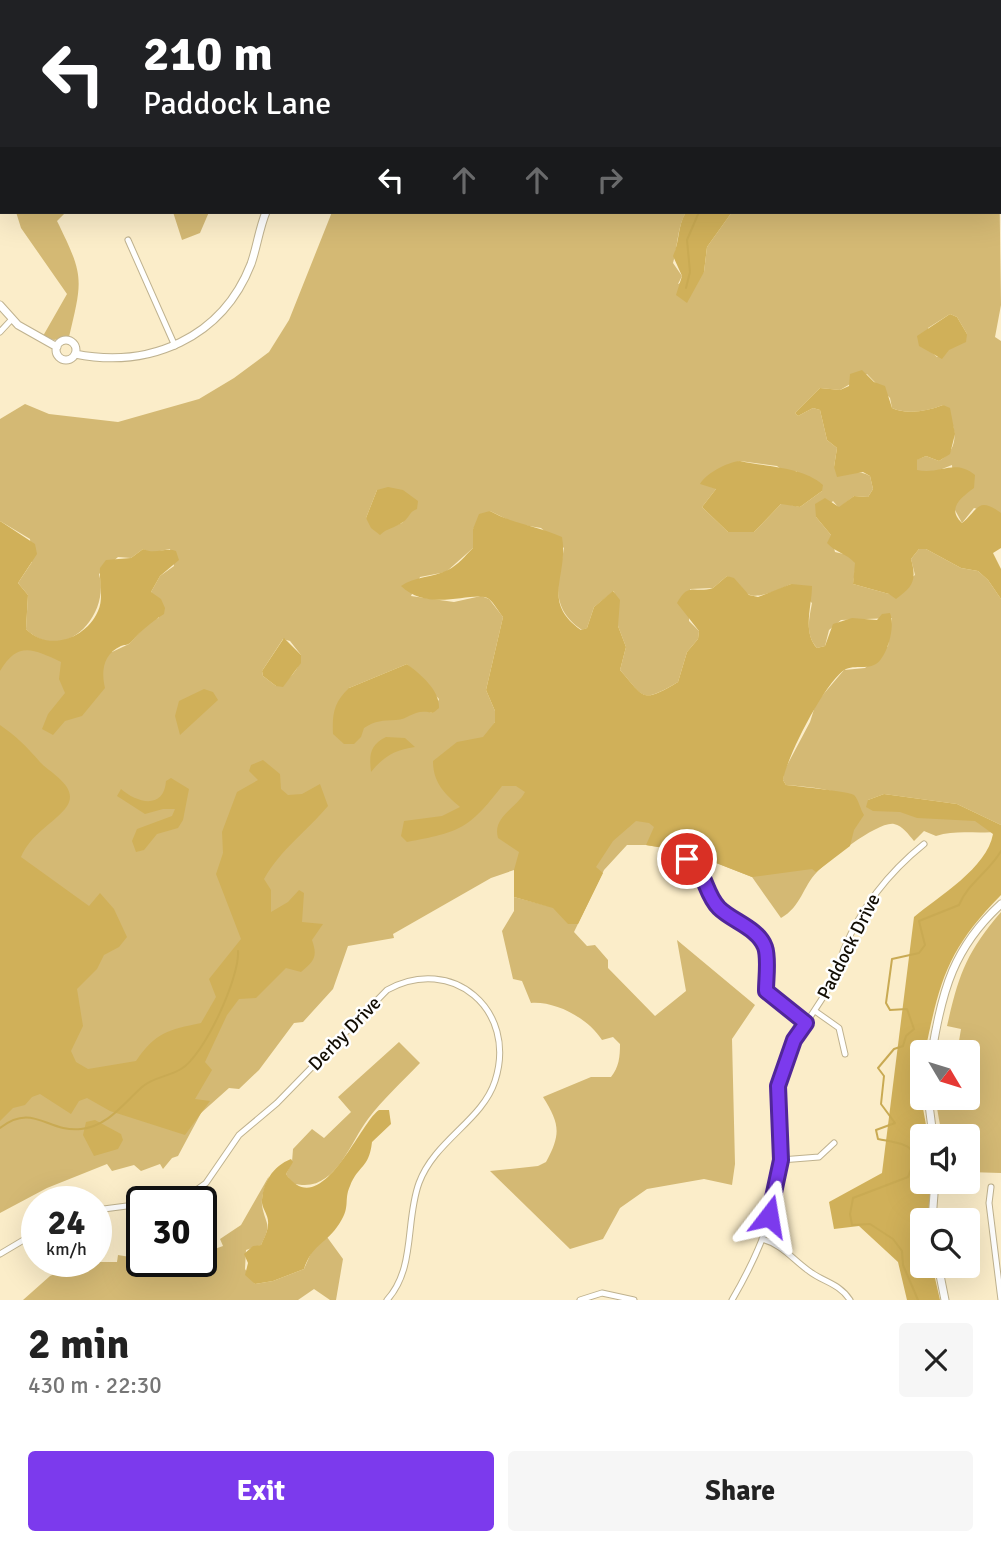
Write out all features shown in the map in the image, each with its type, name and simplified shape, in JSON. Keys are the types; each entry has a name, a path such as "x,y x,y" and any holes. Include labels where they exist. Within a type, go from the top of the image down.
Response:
{"street":[{"path":"75,354 70,342 62,342 57,347 57,354 65,360 75,354 132,358 175,346 203,330 231,301 251,264 265,214"},
{"path":"128,240 175,346"},
{"path":"0,305 12,319 57,347"},
{"path":"0,332 12,319"},
{"name":"Paddock Drive","path":"732,1300 762,1239 776,1192 781,1160 778,1086 794,1040 835,976 860,919 881,883 924,844"},
{"path":"687,859 698,868 709,895 719,908 753,932 766,949 766,991 806,1023"},
{"path":"935,1040 949,976 960,951 1001,904"},
{"name":"Derby Drive","path":"202,1186 239,1135 276,1104 387,990 410,979 433,978 453,982 470,991 490,1013 500,1052 495,1080 482,1105 449,1137 425,1169 410,1219 408,1258 400,1280 387,1300"},
{"path":"815,1011 839,1028 845,1054"},
{"path":"781,1160 819,1157 834,1143"},
{"path":"991,1186 989,1203 1001,1300"},
{"path":"762,1239 777,1244 812,1274 832,1282 850,1300"},
{"path":"0,1254 21,1242"},
{"path":"941,1278 945,1300"},
{"path":"580,1300 602,1293 634,1300"}],"shaded area":[{"path":"17,214 64,214 57,221 72,254 78,278 77,302 69,337 54,340 43,336 67,294 21,228"},
{"path":"174,214 208,214 200,233 182,240"},
{"path":"331,214 685,214 673,263 682,276 678,284 704,272 707,247 731,214 1000,214 1001,305 995,337 1001,341 1001,516 974,508 962,523 955,510 952,465 937,471 917,471 916,460 926,456 939,461 946,456 954,443 954,428 943,405 918,411 892,408 890,398 867,374 840,390 820,388 795,413 798,416 813,408 820,410 827,440 837,448 834,467 870,476 873,489 868,497 854,496 839,508 833,501 816,517 831,535 835,552 848,555 856,563 853,584 889,594 915,575 911,559 919,549 926,549 961,568 978,571 1001,599 1001,825 957,804 884,794 868,800 984,821 1001,831 936,836 924,831 914,841 900,827 887,825 854,842 823,866 793,908 781,918 752,877 688,852 646,845 627,845 604,870 574,932 587,946 595,945 608,960 608,968 655,1016 686,991 677,940 755,1005 732,1039 735,1164 732,1185 704,1179 647,1189 620,1208 603,1239 570,1249 490,1171 538,1166 546,1162 555,1143 556,1128 543,1097 591,1077 611,1077 620,1053 620,1044 613,1037 602,1040 589,1025 571,1013 551,1005 531,1003 522,981 513,979 502,931 514,911 514,897 548,906 514,870 491,878 393,934 394,938 348,946 333,989 303,1022 294,1023 259,1070 239,1089 229,1088 201,1113 178,1156 172,1158 163,1169 160,1164 141,1171 134,1165 112,1171 107,1164 52,1186 21,1186 21,1202 0,1213 0,638 112,652 129,644 152,619 159,618 151,592 160,576 174,566 170,549 150,553 143,549 131,558 118,557 99,574 101,590 98,606 81,631 69,639 55,642 40,639 26,629 28,595 18,583 32,562 30,539 0,521 0,419 25,404 49,414 118,422 199,399 234,378 269,352 289,320","holes":["950,314 957,317 967,334 937,357 928,349 928,328","740,461 777,466 785,472 796,471 822,491 800,507 782,503 754,532 728,532 702,507 716,489 713,473","377,490 410,512 402,523 387,528 366,518","490,511 517,524 541,528 564,548 558,594 564,612 582,630 587,628 594,607 614,591 618,626 626,647 620,670 644,695 656,693 678,682 687,652 698,639 699,631 689,621 690,589 713,588 727,576 745,592 757,596 791,584 812,603 809,632 817,648 825,646 829,630 841,620 892,618 888,646 865,668 844,670 816,703 810,722 784,771 783,780 786,785 832,791 857,801 492,727 495,711 486,690 503,617 489,599 481,596 454,602 411,596 420,577 446,572 473,548 473,529","283,639 290,641 301,655 293,674 276,686 263,676 262,671","407,664 439,699 433,713 349,688"]},
{"path":"685,214 731,214 707,247 704,272 687,303 676,295 682,276 673,256"},
{"path":"950,314 957,317 967,334 966,342 949,350 942,359 919,346 917,336"},
{"path":"862,370 874,382 885,386 892,408 910,412 943,405 950,408 955,434 950,454 939,461 926,456 917,460 917,470 933,471 954,467 968,470 975,475 974,488 961,499 956,508 957,518 962,523 982,505 1001,513 1001,548 993,553 1001,569 1001,599 978,571 961,568 926,549 919,549 911,559 914,572 912,582 896,599 889,594 853,584 855,563 827,543 831,535 816,517 815,504 825,498 839,507 854,496 868,497 873,489 870,476 863,472 837,477 834,467 837,448 827,440 820,410 813,408 798,416 795,413 820,388 840,390 849,386 850,374"},
{"path":"740,461 805,474 823,485 822,491 800,507 781,504 754,532 728,532 702,507 716,489 700,484 718,469"},
{"path":"388,487 403,490 418,501 417,509 403,522 380,535 371,528 366,518 377,490"},
{"path":"490,511 562,537 559,598 562,609 581,630 587,628 594,607 613,591 620,600 618,626 626,647 620,670 634,687 645,695 657,693 678,682 687,652 698,639 699,631 677,603 681,596 689,590 713,588 727,576 734,578 749,595 758,597 791,584 812,586 809,627 812,642 817,648 825,646 833,624 852,618 877,620 882,614 890,613 891,630 884,655 869,667 846,669 828,688 799,738 783,780 786,785 854,795 864,815 854,830 850,846 816,872 812,869 752,877 688,852 646,845 654,827 649,823 636,821 613,841 596,867 603,873 578,924 568,924 553,908 514,897 514,870 519,852 498,838 497,831 498,824 525,792 516,786 502,786 481,811 462,826 440,835 407,842 401,836 404,821 442,816 460,807 438,782 433,761 457,742 483,737 495,722 495,711 486,690 503,617 489,599 473,597 438,600 413,594 401,586 412,580 442,573 458,563 473,548 473,529 479,514"},
{"path":"0,521 35,544 37,554 18,583 28,595 26,629 45,640 55,641 76,635 92,621 101,601 100,568 106,560 131,558 143,549 176,551 179,560 160,576 151,592 161,599 165,608 164,614 130,643 110,654 103,675 105,688 82,716 65,721 53,735 42,729 48,714 65,693 59,679 61,662 27,650 13,655 0,671"},
{"path":"284,638 301,655 301,663 283,687 276,686 263,676 262,671"},
{"path":"407,664 433,689 439,708 433,713 421,712 401,719 379,721 364,728 361,737 354,744 344,744 333,734 335,709 349,688"},
{"path":"204,689 213,692 218,700 180,735 175,716 179,701"},
{"path":"0,725 63,782 70,794 65,809 35,836 21,857 89,906 100,893 114,909 127,937 119,947 104,955 97,969 77,989 83,1026 71,1051 76,1062 88,1069 136,1061 157,1038 201,1023 216,997 209,979 241,939 216,874 223,853 222,832 237,792 258,780 249,771 251,765 263,760 280,774 281,789 288,795 302,794 320,784 328,806 286,849 264,879 271,890 271,912 288,902 299,890 304,893 302,922 323,924 312,940 314,958 301,972 286,968 256,998 239,999 227,1015 205,1062 212,1070 195,1099 210,1101 185,1135 110,1111 87,1098 79,1101 71,1114 40,1094 32,1097 25,1105 13,1108 0,1121"},
{"path":"386,737 405,738 415,747 390,755 371,772 372,751 377,743"},
{"path":"171,778 189,789 183,820 178,828 157,834 144,850 136,852 132,841 137,829 172,816 175,809 145,814 117,796 121,789 134,798 155,800 164,790 166,781"},
{"path":"884,794 957,804 1001,825 1001,895 969,932 949,966 928,1040 910,1040 910,1110 923,1110 926,1124 910,1124 910,1194 930,1194 930,1208 910,1208 910,1278 935,1278 940,1300 907,1300 898,1262 859,1226 834,1229 829,1202 882,1173 914,917 972,870 989,846 993,834 975,821 917,818 900,812 873,811 866,807 868,800"},
{"path":"1001,912 1001,1173 980,1172 980,1124 940,1124 937,1110 980,1110 980,1040 959,1040 961,1029 947,1026 965,965 979,940"},
{"path":"399,1042 420,1063 374,1112 347,1154 329,1175 319,1182 307,1185 292,1183 286,1174 292,1162 293,1149 312,1129 324,1138 351,1112 338,1097"},
{"path":"379,1110 389,1110 391,1124 372,1142 366,1162 350,1186 346,1209 337,1227 315,1250 304,1269 273,1281 255,1284 245,1275 248,1263 244,1254 253,1246 261,1245 267,1232 268,1221 262,1203 270,1176 279,1166 291,1159 293,1162 286,1174 299,1186 313,1187 326,1179 338,1165"},
{"path":"95,1120 121,1134 123,1140 118,1149 94,1156 83,1135 86,1122"},
{"path":"269,1176 262,1201 267,1232 261,1245 246,1250 245,1269 255,1284 273,1281 304,1269 314,1246 327,1237 343,1259 336,1300 330,1300 314,1289 298,1300 23,1300 49,1277 112,1277 112,1262 117,1262 118,1255 126,1256 126,1277 217,1277 217,1248 223,1246 220,1239 241,1225"}],"waterway":[{"path":"686,288 690,272 687,240 698,214"},
{"path":"918,1300 903,1265 902,1251 893,1239 870,1224 852,1225 850,1214 853,1198 908,1177 912,1166 913,1158 909,1148 878,1139 876,1130 895,1123 881,1104 884,1076 878,1068 894,1049 903,1046 906,1036 914,1029 907,1009 890,1010 886,1003 892,959 919,953 925,945 919,921 959,905 968,890 1001,851"},
{"path":"0,1128 22,1118 40,1120 69,1129 91,1127 107,1119 146,1084 181,1069 200,1049 219,1015 233,979 238,951"}],"route":[{"path":"687,859 698,868 709,895 719,908 761,940 766,949 766,991 806,1023 794,1040 778,1086 776,1102 781,1160 769,1216"}]}
